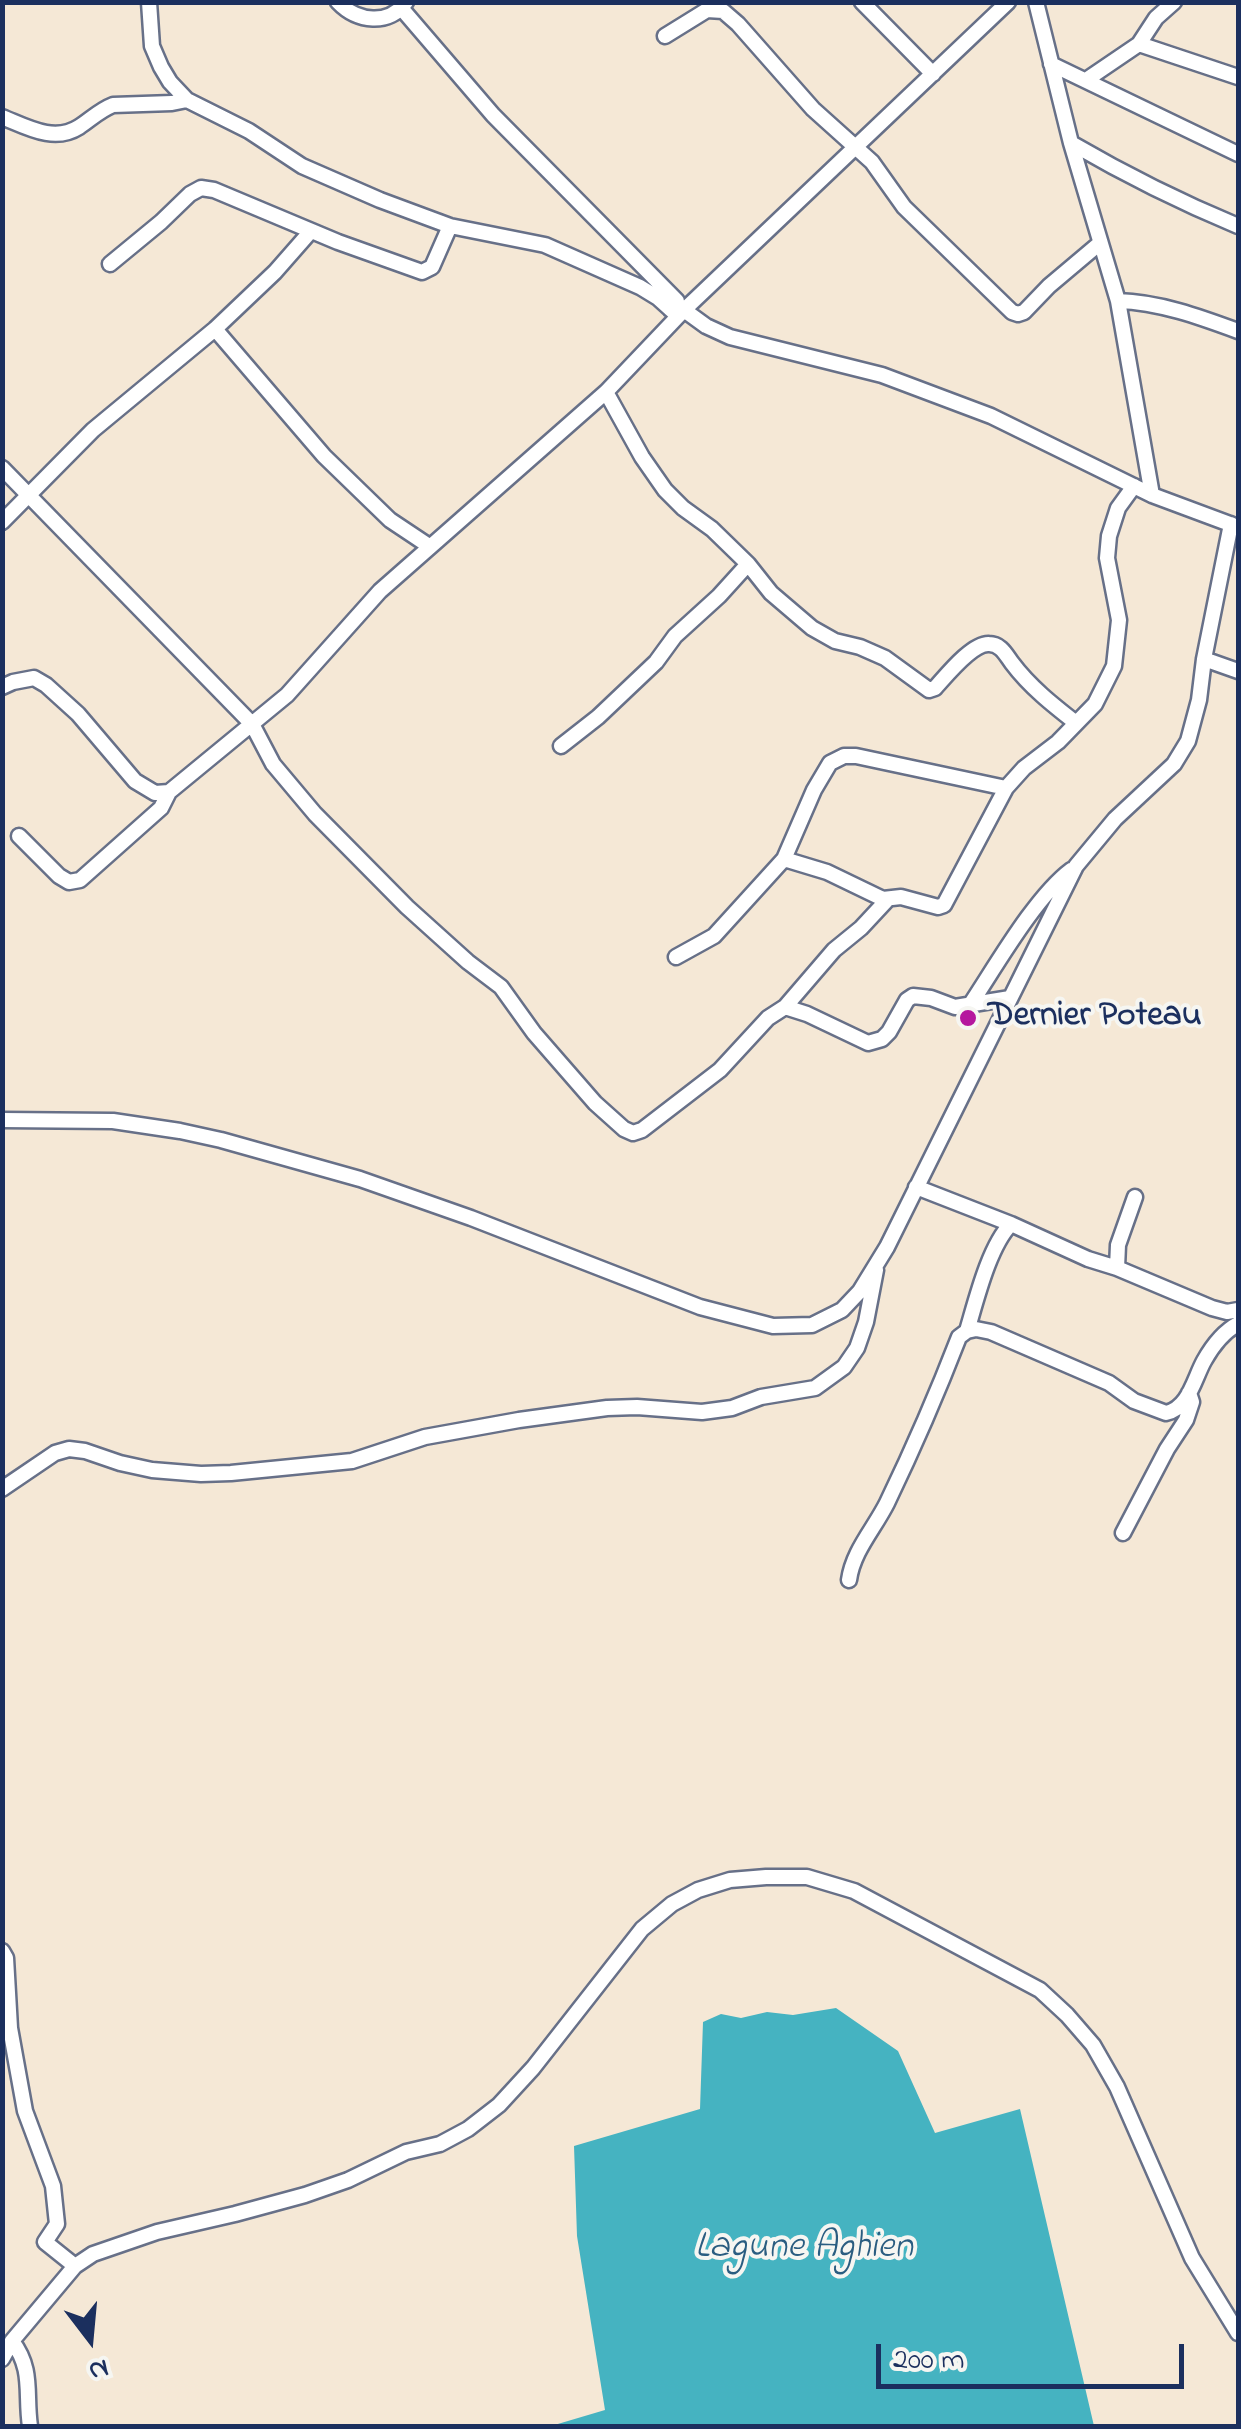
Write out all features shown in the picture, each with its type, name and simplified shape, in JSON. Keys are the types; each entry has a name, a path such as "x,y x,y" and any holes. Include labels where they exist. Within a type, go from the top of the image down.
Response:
{"street":[{"path":"150,2 152,46 160,67 186,100 249,131 302,166 450,226 545,245 640,287 677,312 730,337 882,375 991,416 1152,495 1235,526 1188,741 1174,764 1115,819 1036,908 970,1006"},
{"path":"338,2 361,19 375,19 404,6 493,114 677,300 677,312"},
{"path":"862,2 933,74"},
{"path":"19,836 59,876 68,882 80,880 161,808 169,792 287,695 380,591 606,392 677,312 1008,2"},
{"path":"1036,2 1118,301 1152,495"},
{"path":"1086,80 1138,44 1156,18 1174,2"},
{"path":"664,36 707,10 724,11 814,110 883,176 904,207 1012,312 1024,312 1100,243"},
{"path":"1138,44 1238,77"},
{"path":"1052,64 1238,154"},
{"path":"2,117 46,134 60,134 70,132 113,105 186,100"},
{"path":"1072,143 1167,196 1238,226"},
{"path":"110,264 201,188 422,272 436,261 450,226"},
{"path":"2,522 93,430 215,330 311,231"},
{"path":"1118,301 1197,316 1238,331"},
{"path":"215,330 324,456 390,520 429,546"},
{"path":"606,392 665,490 712,530 748,564 771,593 812,628 836,642 884,658 930,690 975,648 996,644 1043,698 1076,724"},
{"path":"2,468 252,724 273,764 316,814 420,918 501,987 546,1048 595,1104 624,1129 633,1133 642,1130 720,1070 888,899"},
{"path":"784,859 828,872 884,899 902,897 938,907 944,905 1006,788 1095,704 1114,666 1120,620 1107,558 1109,536 1118,508 1134,486"},
{"path":"561,746 656,662 675,636 748,564"},
{"path":"1204,659 1238,671"},
{"path":"2,687 34,678 46,684 78,714 135,781 154,794 169,792"},
{"path":"676,957 714,936 784,859 830,762 856,756 1006,788"},
{"path":"2,1120 113,1121 220,1140 360,1180 471,1218 727,1316 773,1326 812,1325 842,1310 860,1291 887,1247 1076,866"},
{"path":"785,1007 868,1043 889,1032 906,1000 913,996 956,1007 1010,998"},
{"path":"916,1187 1212,1308 1238,1310"},
{"path":"1117,1268 1118,1245 1135,1198"},
{"path":"967,1331 987,1269 1011,1224"},
{"path":"2,1489 56,1453 69,1449 86,1450 152,1470 231,1473 352,1461 425,1437 519,1420 607,1408 702,1412 815,1388 844,1367 857,1348 878,1260"},
{"path":"849,1580 852,1565 932,1406 959,1337 967,1331 991,1332 1025,1345 1166,1413 1175,1411 1189,1394 1212,1348 1238,1324"},
{"path":"1123,1533 1186,1420 1192,1402 1189,1394"},
{"path":"2,2359 75,2266 93,2254 157,2232 348,2180 406,2152 440,2144 468,2130 510,2093 642,1929 672,1904 698,1890 730,1880 766,1876 807,1878 854,1891 1040,1990 1067,2015 1094,2045 1117,2086 1192,2258 1238,2334"},
{"path":"2,1951 6,1958 10,2028 24,2111 54,2186 57,2224 45,2242 75,2266"},
{"path":"12,2342 27,2368 30,2426"}],"water":[{"name":"Lagune Aghien","path":"836,2008 898,2051 935,2133 1020,2109 1094,2426 551,2426 605,2410 577,2236 574,2146 700,2109 703,2022 721,2014 741,2018 767,2012 793,2015"}],"place":[{"name":"Dernier Poteau","path":"968,1018"}]}
